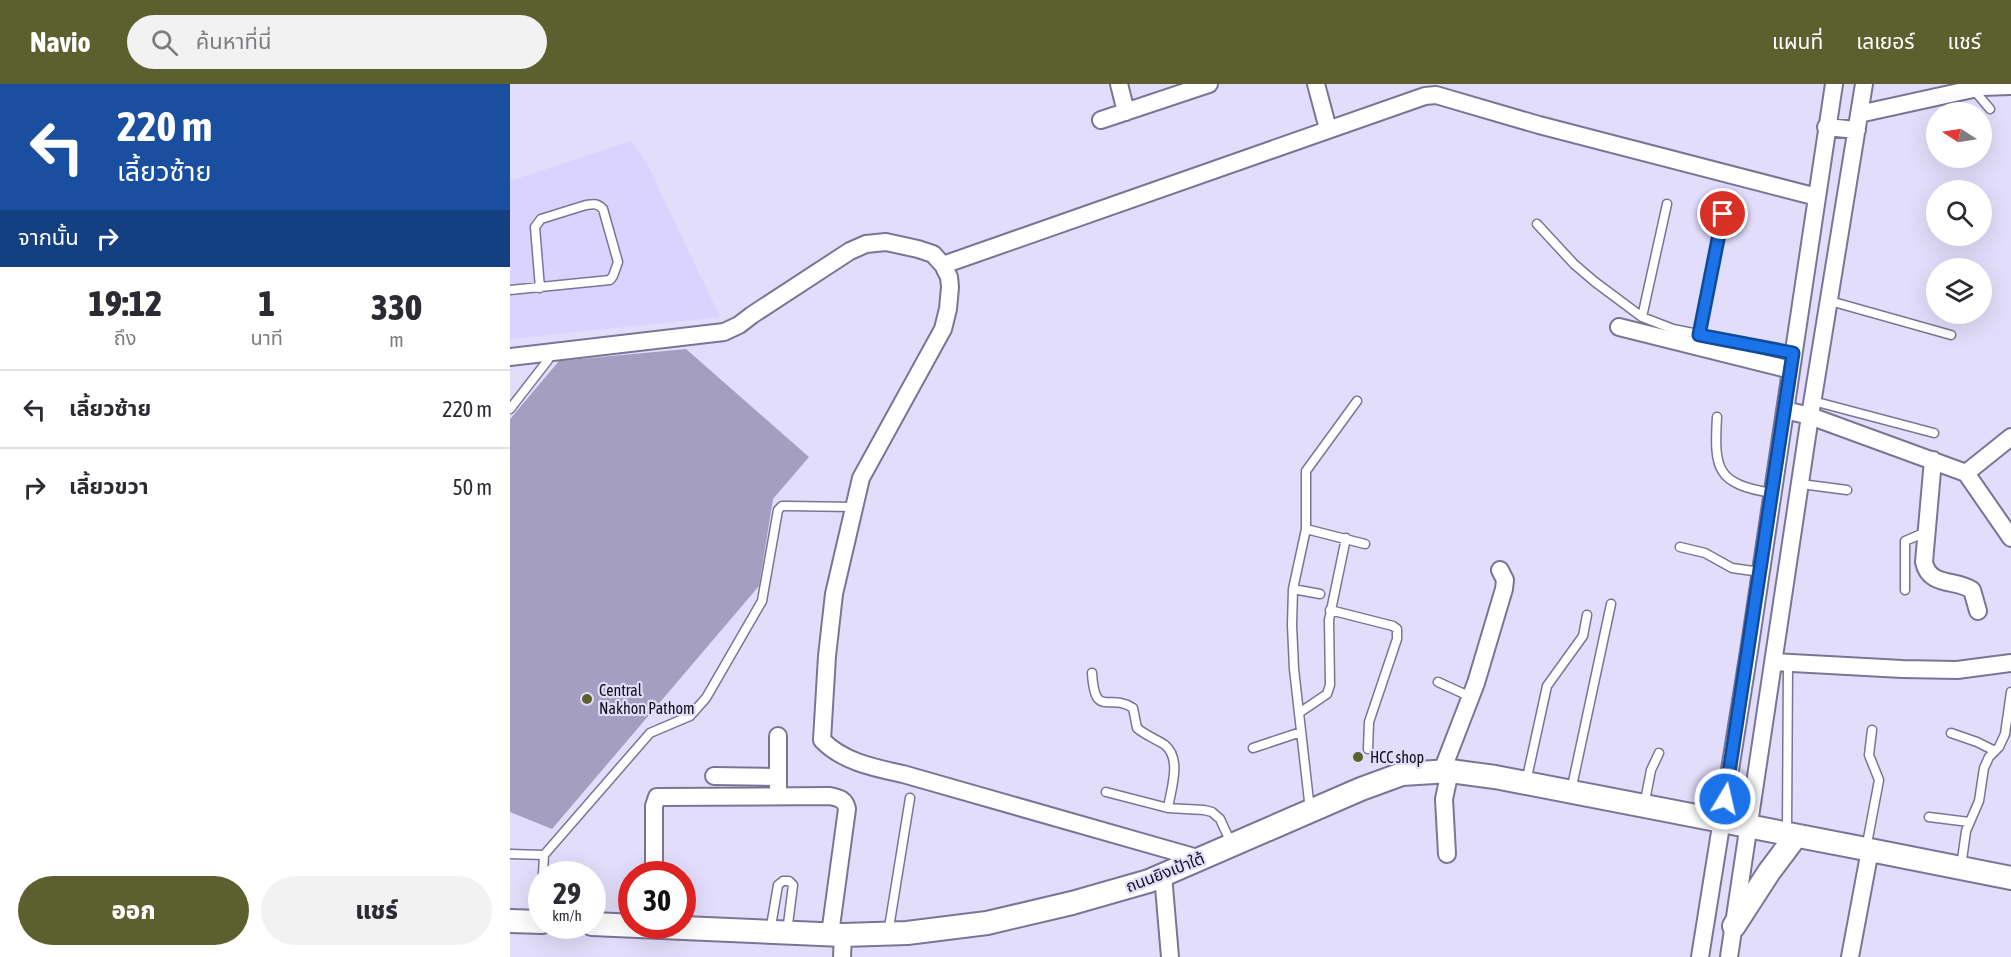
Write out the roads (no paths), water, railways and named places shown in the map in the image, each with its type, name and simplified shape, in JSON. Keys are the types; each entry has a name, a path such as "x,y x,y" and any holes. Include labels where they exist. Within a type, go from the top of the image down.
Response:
{"main road":[{"name":"ถนนยิงเป้าใต้","path":"606,925 778,932 838,942 987,923 1032,914 1149,881 1361,789 1402,774 1446,771 1526,783 2011,878"},
{"path":"1734,926 1791,835"},
{"path":"510,921 528,918"}],"street":[{"path":"1119,84 1126,112"},
{"path":"1101,120 1209,84"},
{"path":"1316,84 1328,129"},
{"path":"1700,957 1772,494 1800,410 1830,301 1845,126 1834,84"},
{"path":"1729,957 1749,827 1782,662 1801,484 1800,410 1791,370 1817,197 1864,84"},
{"path":"1845,126 1973,89 1996,85 2011,86"},
{"path":"943,265 1328,129 1425,96 1436,95 1539,125 1817,197"},
{"path":"510,365 548,357 645,346 724,332 739,325 850,251 866,243 886,242 933,254 943,265 949,277 948,309 943,329 861,478 837,575 827,656 822,740 828,746 863,765 903,774 1201,860"},
{"path":"1619,327 1791,370"},
{"path":"510,357 548,357"},
{"path":"1800,410 1966,473 2011,538"},
{"path":"1966,473 2011,437"},
{"path":"1933,460 1924,562 1928,573 1942,582 1968,587 1972,590 1978,612"},
{"path":"1447,854 1444,799 1446,771 1504,589 1506,580 1500,570"},
{"path":"1782,662 1947,670 2011,663"},
{"path":"777,796 778,736"},
{"path":"714,776 778,777"},
{"path":"654,861 654,806 657,798 830,796 842,799 847,809 838,942"},
{"path":"1850,957 1868,849"},
{"path":"1162,875 1170,957"}],"lane":[{"path":"1973,89 1984,102"},
{"path":"1642,317 1667,204"},
{"path":"510,290 540,288 609,280 614,276 618,262 603,209 599,205 586,205 541,219 538,222 535,227 540,288"},
{"path":"1699,335 1723,214"},
{"path":"1537,224 1574,264 1642,317 1663,326 1699,335 1793,353"},
{"path":"1830,301 1951,335"},
{"path":"510,409 548,357"},
{"path":"1310,811 1292,625 1293,589 1306,529 1306,471 1358,401"},
{"path":"1800,410 1934,433"},
{"path":"1717,417 1715,451 1721,470 1742,486 1772,494"},
{"path":"1801,484 1847,490"},
{"path":"544,861 544,855 650,733 658,727 690,716 706,698 762,601 778,510 782,506 854,507"},
{"path":"1306,529 1365,544"},
{"path":"1905,590 1905,541 1927,532"},
{"path":"1299,713 1327,694 1330,685 1330,610 1346,538"},
{"path":"1680,547 1705,553 1732,568 1760,572"},
{"path":"1293,589 1320,594"},
{"path":"1571,792 1611,604"},
{"path":"1330,610 1397,629 1397,639 1369,722 1368,749"},
{"path":"1526,783 1547,686 1583,636 1587,615"},
{"path":"1782,662 1791,835"},
{"path":"1092,673 1093,689 1103,703 1117,702 1133,708 1137,728 1167,747 1172,753 1174,765 1168,808"},
{"path":"1438,682 1471,697"},
{"path":"1961,868 1969,822 1979,801 1984,768 1989,757 2003,741 2005,734 2011,692"},
{"path":"1868,849 1879,780 1869,755 1872,730"},
{"path":"1252,748 1301,732"},
{"path":"1950,733 1995,751"},
{"path":"1644,806 1648,781 1659,753"},
{"path":"1106,792 1168,808 1212,812 1220,819 1232,845"},
{"path":"888,934 910,798"},
{"path":"1929,817 1969,822"},
{"path":"510,854 544,855"},
{"path":"783,881 789,881 793,885 793,893 778,932 778,885 783,881"}],"place":[{"name":"Central Nakhon Pathom","path":"587,699"},
{"name":"HCC shop","path":"1358,757"}]}
